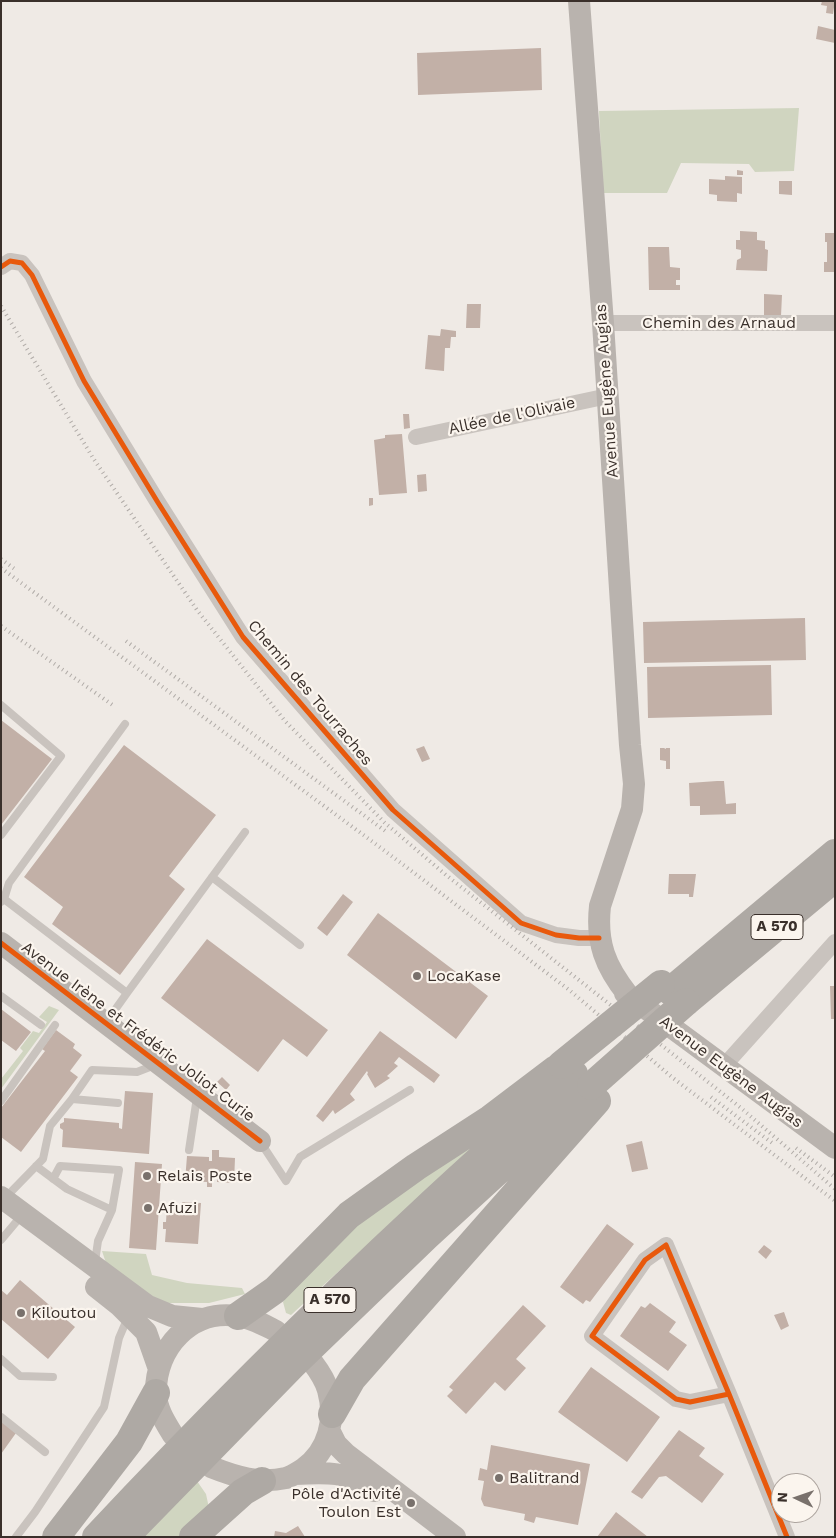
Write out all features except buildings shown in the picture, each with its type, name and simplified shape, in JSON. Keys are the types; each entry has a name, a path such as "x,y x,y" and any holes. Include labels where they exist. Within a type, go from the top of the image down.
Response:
{"highway":[{"name":"A 570","path":"96,1537 158,1470 276,1352 422,1212 582,1080 678,996 762,914 835,853"},
{"name":"A 570","path":"678,996 718,977 835,878"},
{"path":"330,1422 352,1379 582,1080 678,996"},
{"name":"A 570","path":"125,1537 292,1366 434,1229 582,1080"},
{"path":"238,1316 275,1290 350,1215 416,1167 490,1119 582,1080"},
{"path":"56,1537 129,1442 157,1381"},
{"path":"192,1537 243,1492 262,1480"}],"main road":[{"name":"Avenue Eugène Augias","path":"579,1 603,323 630,745 620,806 588,893 584,911 592,938 589,955 601,973 613,986 628,995 835,1148"},
{"name":"Avenue Irène et Frédéric Joliot Curie","path":"6,950 106,1023 260,1141"},
{"path":"7,1213 94,1267 148,1306 172,1316 202,1320"},
{"path":"7,1213 120,1306 146,1332 157,1381 158,1407 173,1435"},
{"path":"157,1381 165,1352 173,1340 191,1325 202,1320 220,1316 238,1316 276,1331"},
{"path":"313,1363 328,1388 330,1422 336,1444 346,1454 456,1537"},
{"path":"211,1467 232,1476 247,1479 287,1478 295,1474 318,1455 330,1422"},
{"path":"295,1474 332,1472 359,1480 434,1537"}],"street":[{"name":"Chemin des Tourraches","path":"1,267 10,261 22,262 32,275 84,381 157,501 244,637 393,810 521,923 556,935 592,938"},
{"name":"Chemin des Arnaud","path":"603,323 835,323"},
{"name":"Allée de l'Olivaie","path":"416,437 608,396"},
{"path":"723,1067 835,942"},
{"path":"729,1394 690,1402 676,1399 592,1336 645,1260 666,1245 729,1394 787,1537"}],"lane":[{"path":"1,705 61,756 1,835"},
{"path":"125,724 9,883 3,901 127,994"},
{"path":"106,1023 244,832"},
{"path":"212,878 300,945"},
{"path":"1,996 41,1025"},
{"path":"1,1101 56,1025"},
{"path":"7,1213 36,1166 43,1159 50,1126 92,1070 138,1072 159,1064"},
{"path":"260,1141 286,1181 300,1156 410,1090"},
{"path":"189,1150 198,1094"},
{"path":"72,1098 118,1103"},
{"path":"36,1166 67,1189 112,1210"},
{"path":"53,1179 60,1166 119,1170 112,1210 98,1240 94,1267"},
{"path":"16,1537 35,1512 104,1407 119,1338 129,1316"},
{"path":"1,1359 20,1376 53,1377"},
{"path":"1,1417 45,1452"}],"green space":[{"path":"799,108 794,171 755,172 749,164 681,163 667,193 603,193 599,111"},
{"path":"49,1006 59,1010 1,1089 1,1079 23,1051 20,1048 33,1031 39,1033 47,1022 39,1017"},
{"path":"494,1129 291,1315 286,1313 283,1302 289,1289 344,1231"},
{"path":"102,1251 146,1254 152,1275 187,1283 242,1288 245,1294 209,1303 165,1303 152,1301 107,1266"},
{"path":"197,1481 206,1494 209,1508 179,1537 143,1537"}],"railway":[{"path":"1,306 93,458 197,610 285,721 385,823 446,875 741,1108 835,1189"},
{"path":"1,559 16,570"},
{"path":"1,568 373,842 568,989 673,1078 835,1201"},
{"path":"1,626 114,706"},
{"path":"126,641 388,833"},
{"path":"711,1097 775,1145"},
{"path":"796,1148 835,1177"}],"cycle path":[{"path":"1,267 10,261 22,263 32,275 84,381 243,637 393,810 521,923 556,935 599,938"},
{"path":"1,943 260,1141"},
{"path":"729,1394 690,1402 676,1399 592,1336 645,1260 666,1245 729,1394 787,1537"}],"place":[{"name":"LocaKase","path":"417,976"},
{"name":"Relais Poste","path":"147,1176"},
{"name":"Afuzi","path":"148,1208"},
{"name":"Kiloutou","path":"21,1313"},
{"name":"Balitrand","path":"499,1478"},
{"name":"Pôle d'Activité Toulon Est","path":"411,1503"}]}
